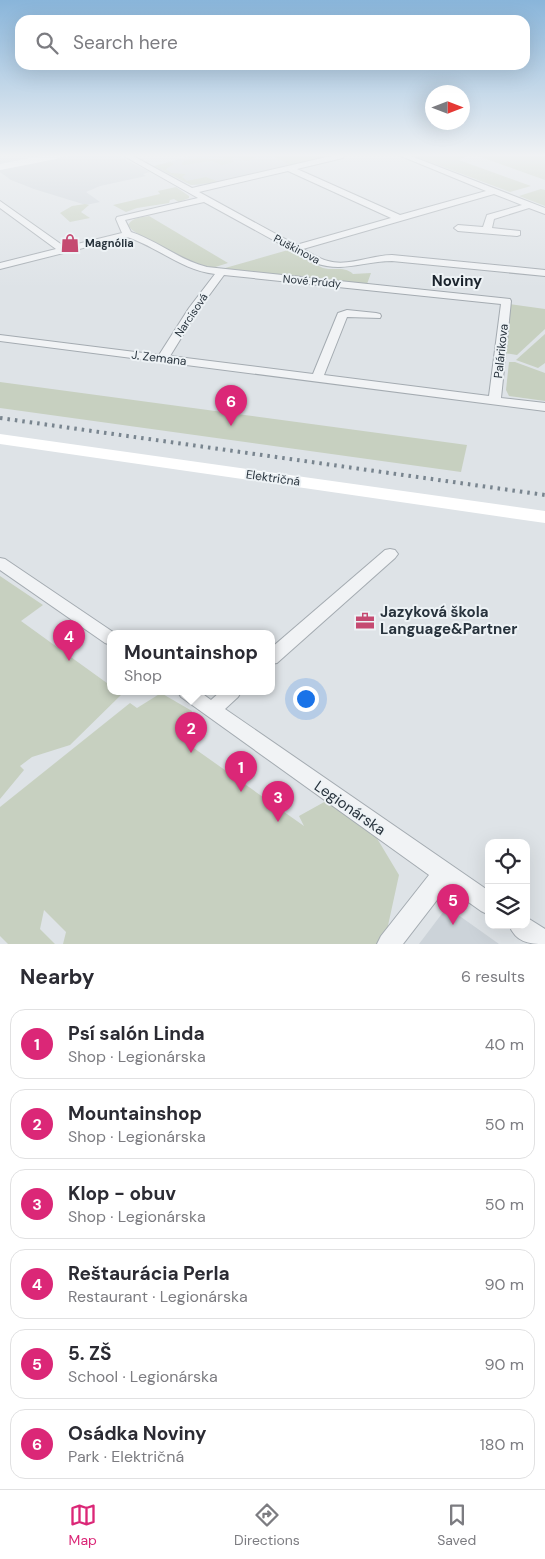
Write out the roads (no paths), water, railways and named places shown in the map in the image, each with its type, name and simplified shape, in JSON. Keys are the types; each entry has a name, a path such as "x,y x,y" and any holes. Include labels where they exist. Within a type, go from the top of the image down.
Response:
{"main road":[{"name":"Električná","path":"0,439 545,517"}],"street":[{"path":"0,266 127,234 120,219 201,200"},
{"name":"Puškinova","path":"207,200 318,261 338,266 385,257 545,273"},
{"path":"360,200 399,218"},
{"path":"295,248 463,200"},
{"path":"518,200 545,211"},
{"path":"0,204 64,250"},
{"path":"487,230 490,217 530,205"},
{"path":"458,228 517,233"},
{"name":"Nové Prúdy","path":"127,234 139,237 185,265 221,272 506,301"},
{"name":"Narcisová","path":"162,359 194,308 221,272"},
{"name":"Palárikova","path":"495,401 506,301"},
{"path":"317,379 342,315 347,313 376,316"},
{"name":"J. Zemana","path":"0,338 545,407"},
{"path":"275,655 390,554"},
{"path":"0,562 107,636"},
{"name":"Legionárska","path":"192,695 485,901"},
{"path":"213,709 229,695"},
{"path":"389,944 444,873"},
{"path":"526,929 545,942"}],"railway":[{"path":"0,418 545,495"}],"place":[{"name":"Magnólia","path":"70,243"},
{"name":"Osádka Noviny","path":"231,426"},
{"name":"Jazyková škola Language&Partner","path":"365,621"},
{"name":"Reštaurácia Perla","path":"69,661"},
{"name":"Mountainshop","path":"191,753"},
{"name":"Psí salón Linda","path":"241,792"},
{"name":"Klop - obuv","path":"278,822"},
{"name":"5. ZŠ","path":"453,925"}],"district":[{"name":"Noviny","path":"457,281"}]}
